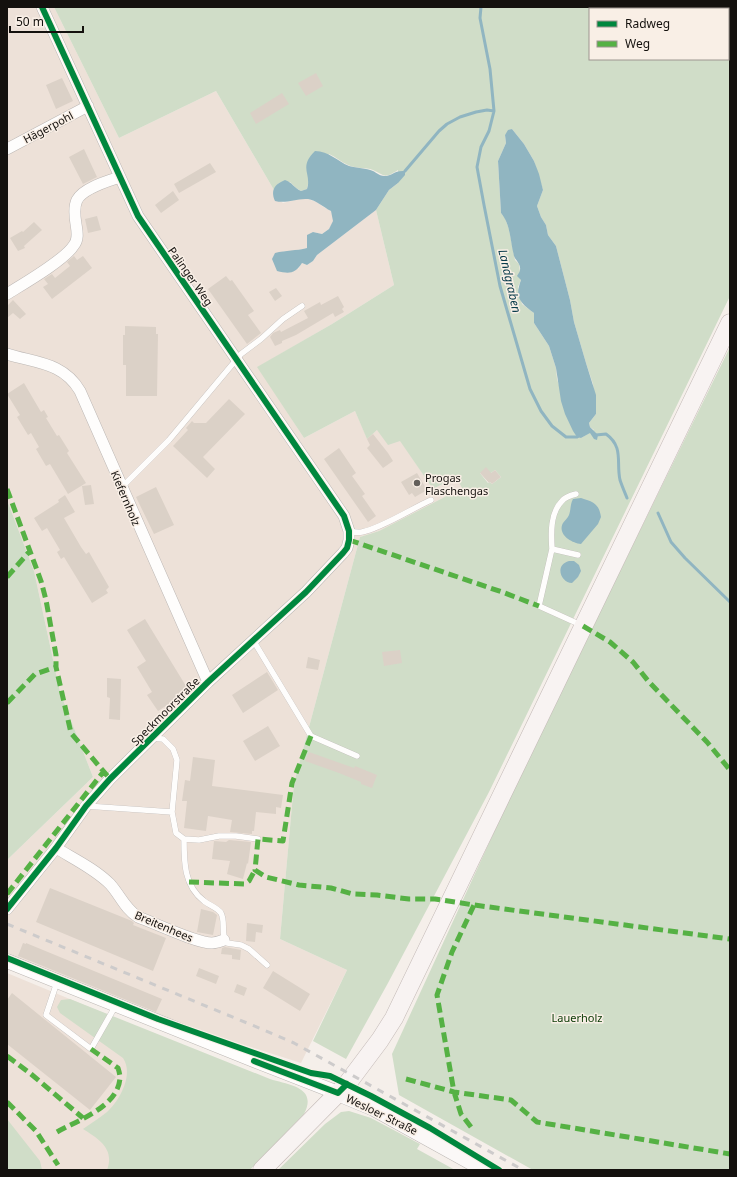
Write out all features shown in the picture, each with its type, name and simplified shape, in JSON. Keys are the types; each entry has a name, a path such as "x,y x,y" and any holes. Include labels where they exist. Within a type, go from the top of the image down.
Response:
{"main road":[{"path":"262,1170 347,1084 370,1055 394,1018 730,323"},
{"name":"Wesloer Straße","path":"338,1093 374,1108 486,1170"}],"street":[{"name":"Palinger Weg","path":"42,7 144,226 344,516 349,536"},
{"name":"Hägerpohl","path":"7,149 88,106"},
{"path":"7,294 65,256 74,246 77,240 75,214 76,200 94,187 120,177"},
{"name":"Kiefernholz","path":"7,354 48,365 66,374 74,381 80,391 208,682"},
{"name":"Speckmoorstraße","path":"7,909 56,848 86,806 110,778 208,682 329,569 347,548 349,536"},
{"name":"Breitenhees","path":"56,848 101,876 111,885 131,913 138,917 188,937 205,942 212,943 224,940"},
{"name":"Wesloer Straße","path":"7,962 338,1093"}],"lane":[{"path":"122,488 169,440 241,354 261,339 283,318 302,306"},
{"path":"576,494 562,500 557,508 551,529 552,549 539,606 583,626"},
{"path":"349,536 378,527 431,500"},
{"path":"552,549 578,555"},
{"path":"253,640 311,736 357,756"},
{"path":"151,738 163,739 173,749 177,760 172,812 176,833 184,839 199,840 225,836 258,839"},
{"path":"86,806 172,812"},
{"path":"184,839 185,870 189,882 194,891 202,900 220,911 223,917 224,940 232,944 242,945 249,949 267,966"},
{"path":"57,982 46,1015 91,1049 116,1005"}],"shaded area":[{"path":"7,7 54,7 119,138 216,91 274,190 273,195 283,203 298,199 308,199 317,202 331,211 334,221 329,229 322,234 313,232 307,248 292,252 283,251 298,269 302,263 307,265 313,261 317,255 376,210 394,285 332,324 258,367 304,438 355,411 367,438 377,430 400,440 433,489 456,477 462,488 379,531 360,537 294,783 280,939 347,970 301,1063 156,1017 7,955 7,860 93,777 60,692 34,571 7,500"},
{"path":"7,973 270,1082 241,1170 7,1170"}],"green space":[{"path":"54,7 730,7 730,296 489,792 346,1059 313,1041 347,970 280,939 294,783 360,537 379,531 462,488 456,477 433,489 400,441 388,445 377,430 367,439 355,411 304,438 257,367 332,324 394,285 376,210 389,190 398,183 398,170 385,176 370,169 357,168 345,164 329,154 308,184 307,189 301,191 290,182 279,183 274,190 216,91 119,138","holes":["512,129 524,144 534,161 543,190 537,206 546,225 548,235 556,246 574,322 593,384 596,414 589,423 590,427 594,430 581,438 560,388 549,346 534,323 534,313 522,304 518,287 521,280 519,264 515,260 509,229 505,218 501,213 498,161 506,143 505,135","495,470 501,477 492,484 490,482 488,483 480,473 491,473"]},
{"name":"Lauerholz","path":"730,347 730,1170 533,1170 399,1095 392,1054 524,767"},
{"path":"7,500 34,571 60,692 93,777 7,860"},
{"path":"70,999 270,1079 293,1086 304,1093 307,1098 307,1105 304,1114 250,1170 107,1170 109,1156 107,1150 100,1141 83,1129 107,1112 117,1101 126,1079 126,1064 123,1058 60,1013 57,1007 61,1000"},
{"path":"349,1111 371,1118 420,1144 417,1149 455,1170 278,1170 325,1124 341,1112"},
{"path":"7,1119 40,1161 42,1170 7,1170"}],"water":[{"path":"512,129 524,144 534,161 539,174 543,190 537,206 546,225 548,235 556,246 574,322 596,395 596,414 589,423 590,427 598,435 597,440 594,439 590,433 581,438 577,437 573,431 561,401 556,368 549,346 534,323 534,313 520,300 518,291 521,280 517,276 520,272 520,268 514,256 507,223 501,213 498,161 506,143 505,135 508,130"},
{"path":"315,151 329,154 349,166 370,170 381,176 387,176 401,171 405,171 405,175 389,190 376,210 317,255 313,261 307,265 302,263 297,269 291,272 285,273 277,271 272,259 275,253 307,248 307,235 313,232 322,234 329,229 333,221 331,211 314,201 304,199 279,202 275,201 273,194 274,188 285,180 301,191 307,189 308,179 306,166 310,157"},
{"path":"581,498 595,504 599,509 601,517 598,524 581,544 569,540 563,534 562,527 569,515 573,499"},
{"path":"574,561 579,565 581,571 572,583 568,582 562,577 560,570 564,563"}],"building":[{"path":"316,73 323,86 306,96 298,83"},
{"path":"62,78 73,101 56,109 46,85"},
{"path":"282,93 289,104 256,124 250,113"},
{"path":"84,149 97,177 83,184 69,157"},
{"path":"210,163 216,172 179,193 174,184"},
{"path":"173,191 179,200 161,213 155,205"},
{"path":"97,216 101,230 88,233 85,219"},
{"path":"34,222 42,230 24,246 25,248 18,251 10,238 22,231 23,232"},
{"path":"74,256 77,260 83,256 92,268 52,299 43,287 48,284 44,279 52,274 55,278 70,266 67,262"},
{"path":"226,276 230,281 232,280 254,311 248,315 261,333 247,344 208,289"},
{"path":"276,288 282,296 275,301 269,292"},
{"path":"338,296 344,307 342,309 344,312 335,317 333,313 275,346 270,337 273,333 280,330 281,332 308,318 304,311 320,302 321,305"},
{"path":"13,300 26,314 20,319 13,313 7,318 7,306"},
{"path":"125,326 156,327 156,334 158,334 157,396 126,396 126,365 123,365 123,335 125,335"},
{"path":"24,383 41,412 44,410 48,417 46,418 57,436 59,435 69,451 67,453 86,483 68,494 50,464 46,466 36,449 39,447 31,433 28,435 17,417 20,415 7,394"},
{"path":"229,399 245,414 203,457 215,469 207,478 173,446 188,430 186,428 192,421 194,423 206,423"},
{"path":"373,434 393,461 383,468 367,448 370,445 367,439"},
{"path":"339,448 356,473 352,476 365,494 362,496 376,516 368,522 324,459"},
{"path":"486,467 491,473 495,470 501,477 492,484 490,482 489,483 480,473"},
{"path":"417,473 427,490 415,497 412,493 409,495 401,482"},
{"path":"91,485 94,504 85,505 82,486"},
{"path":"156,487 174,525 154,534 136,497"},
{"path":"65,495 75,512 64,518 86,554 89,552 109,587 106,590 108,593 92,603 64,557 61,559 57,552 60,550 47,528 42,531 34,518 59,502 58,500"},
{"path":"145,619 189,691 158,711 147,695 152,692 137,667 146,661 127,630"},
{"path":"400,650 402,663 384,666 382,652"},
{"path":"308,657 320,660 318,670 306,668"},
{"path":"267,672 278,690 243,713 232,695"},
{"path":"107,678 121,679 120,720 109,719 110,698 107,697"},
{"path":"268,726 280,746 255,761 243,741"},
{"path":"309,752 354,768 355,766 377,775 372,788 339,773 305,761"},
{"path":"193,757 215,760 212,786 283,795 281,808 276,807 276,814 256,812 254,831 252,831 252,834 230,832 232,820 208,816 206,831 184,828 187,801 182,801 185,780 190,781"},
{"path":"229,840 251,842 248,864 247,863 243,879 227,874 230,861 212,859 214,841 226,842"},
{"path":"50,888 132,921 134,923 133,925 166,938 153,971 36,922"},
{"path":"201,909 213,912 217,915 213,935 197,932"},
{"path":"247,923 263,925 262,933 256,932 255,942 246,941"},
{"path":"23,943 162,999 156,1012 18,956"},
{"path":"225,947 241,950 240,960 232,959 232,955 221,954 222,948"},
{"path":"199,968 219,976 216,984 196,976"},
{"path":"273,971 310,994 300,1011 263,988"},
{"path":"237,984 247,988 244,996 234,992"},
{"path":"12,993 116,1077 90,1110 7,1044 7,1000"}],"waterway":[{"name":"Landgraben","path":"481,7 480,18 490,69 494,111 489,131 481,147 477,167 500,286 530,389 541,411 552,426 566,437 577,437 580,435"},
{"path":"405,171 439,131 447,124 460,117 476,112 487,110 494,111"},
{"name":"Landgraben","path":"596,435 606,434 615,444 618,455 620,480 627,498"},
{"name":"Landgraben","path":"658,513 671,542 685,558 730,602"}],"railway":[{"path":"7,924 294,1043 523,1170"}],"marked path":[{"path":"7,489 41,581 46,600 56,655 56,667 71,733 110,779"},
{"path":"349,540 539,606"},
{"path":"7,577 30,551"},
{"path":"583,626 610,642 633,662 649,682 707,742 730,770"},
{"path":"7,703 35,674 56,667"},
{"path":"311,736 292,783 283,841 258,839 255,870 266,877 299,885 331,888 353,894 409,899 435,899 730,939"},
{"path":"7,894 104,771"},
{"path":"189,882 245,884 249,881 255,870"},
{"path":"471,1127 461,1114 454,1092 437,995 452,952 474,905"},
{"path":"57,1132 105,1105 118,1088 120,1078 118,1068 91,1049"},
{"path":"7,1056 31,1074 83,1118"},
{"path":"406,1079 454,1092 511,1100 537,1122 730,1154"},
{"path":"7,1102 36,1131 58,1165"}],"cycle path":[{"path":"7,909 56,848 86,806 110,779 208,682 306,592 343,553 347,548 349,540 349,531 344,516 138,216 42,7"},
{"path":"7,958 158,1019 311,1073 330,1076 430,1128 499,1170"},
{"path":"254,1061 338,1093 347,1084"}],"place":[{"name":"Progas Flaschengas","path":"417,483"}]}
